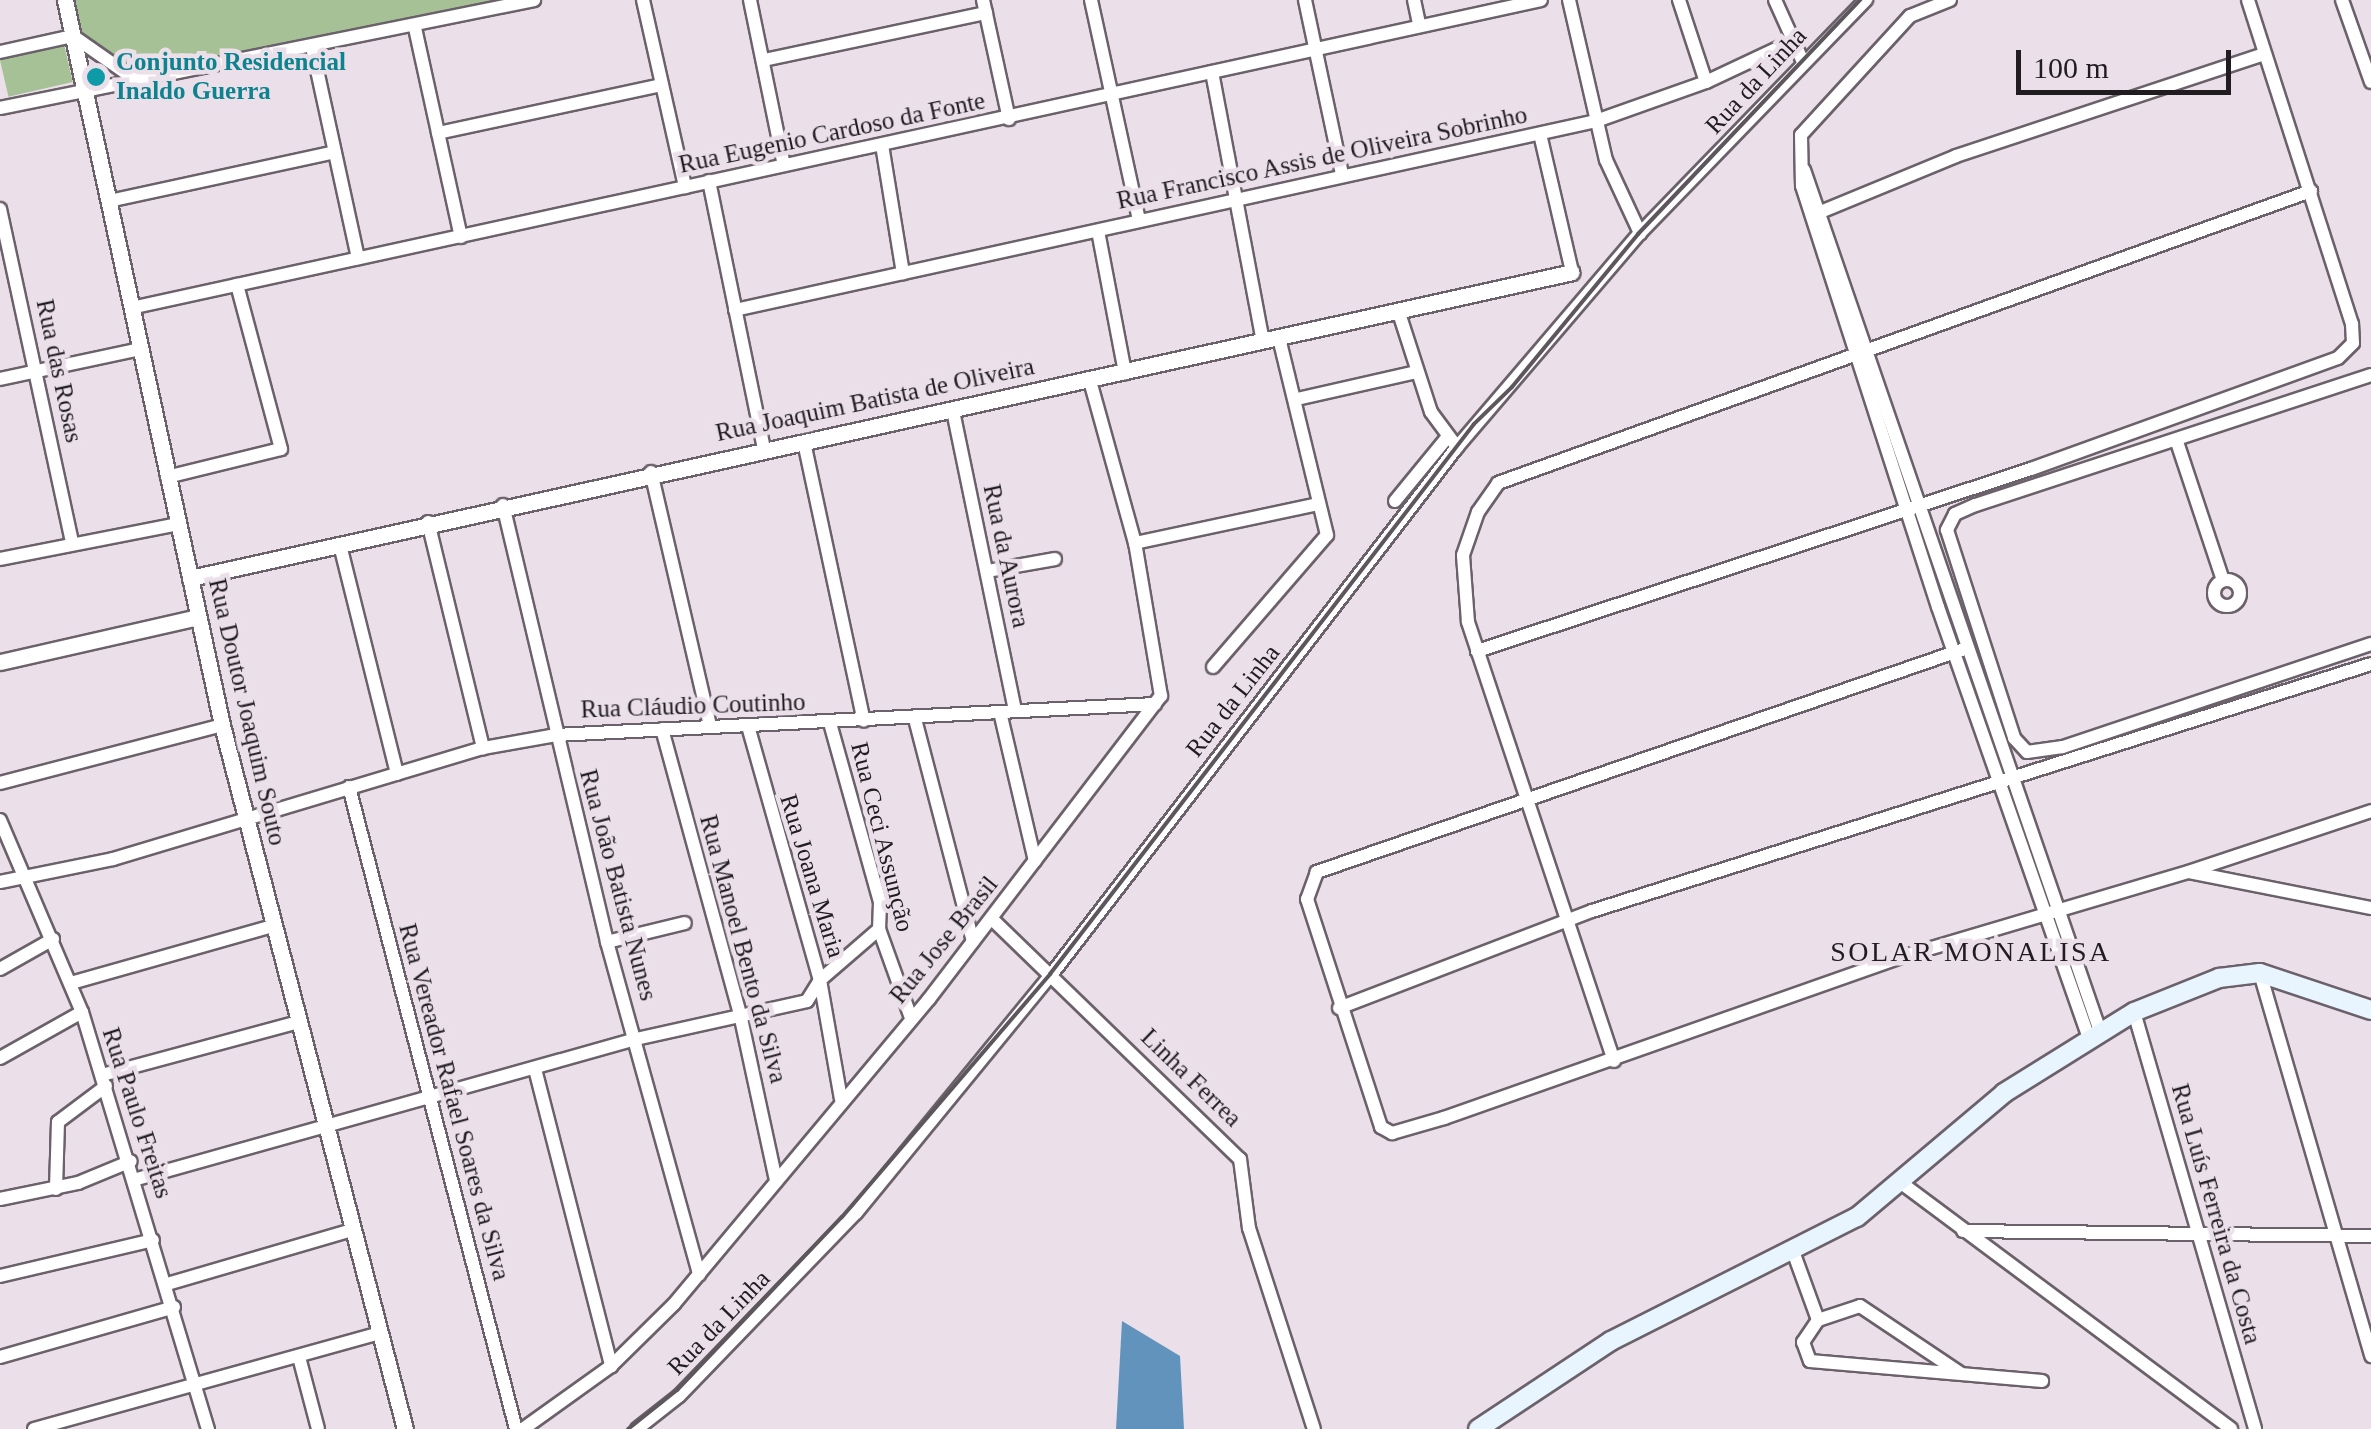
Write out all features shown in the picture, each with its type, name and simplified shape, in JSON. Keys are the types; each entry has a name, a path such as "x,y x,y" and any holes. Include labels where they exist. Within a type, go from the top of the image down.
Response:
{"main road":[{"path":"1478,1429 1611,1341 1794,1254 1900,1182 2004,1093 2134,1012 2219,978 2260,973 2371,1010"}],"street":[{"name":"Rua Doutor Joaquim Souto","path":"65,0 222,725 405,1429"},
{"path":"0,108 415,28 534,0"},
{"path":"643,0 684,187"},
{"path":"750,0 784,164"},
{"path":"1091,0 1138,220"},
{"path":"1305,0 1342,174"},
{"path":"1414,0 1419,24"},
{"name":"Rua Eugenio Cardoso da Fonte","path":"131,308 1541,0"},
{"path":"1569,0 1596,120 1622,204 1640,232"},
{"path":"1680,0 1706,82"},
{"path":"1775,0 1803,62"},
{"name":"Rua da Linha","path":"637,1429 679,1396 856,1214 1050,975 1451,443 1640,232 1866,0"},
{"path":"1950,0 1910,16 1830,103 1801,135 1800,164 1912,506 2094,1034"},
{"path":"1477,651 2338,358 2353,343 2352,324 2248,0"},
{"path":"2342,0 2367,57 2371,82"},
{"path":"764,60 985,6 1009,119"},
{"path":"415,28 461,237"},
{"path":"0,52 73,36 104,64 140,83"},
{"name":"Rua Francisco Assis de Oliveira Sobrinho","path":"735,310 1098,231 1236,195 1596,120 1706,82 1791,42"},
{"path":"312,48 358,258"},
{"path":"1816,213 1956,156 2265,54"},
{"path":"1212,72 1236,195 1272,340 1297,399 1324,543 1213,667"},
{"path":"438,133 661,85"},
{"path":"1540,134 1572,272"},
{"path":"882,145 903,273"},
{"path":"109,201 335,152"},
{"path":"709,182 764,450"},
{"path":"1614,1061 1477,651 1463,556 1478,512 1498,483 2311,191"},
{"name":"Rua das Rosas","path":"0,208 6,264 37,371 72,543"},
{"path":"1098,231 1125,372"},
{"name":"Rua Joaquim Batista de Oliveira","path":"190,578 651,472 953,411 1572,272"},
{"path":"168,477 278,451 237,285"},
{"path":"1395,501 1451,443 1417,372 1399,313"},
{"path":"0,378 140,349"},
{"path":"1297,399 1417,372"},
{"path":"2371,376 1975,505 1950,520 1948,536 2019,746 2030,753 2063,747 2371,644"},
{"path":"1090,381 1134,543 1162,690 1155,704"},
{"name":"Rua da Aurora","path":"953,411 1015,710"},
{"name":"Rua Ceci Assunção","path":"804,442 864,720"},
{"path":"2178,442 2223,580"},
{"path":"651,472 710,726"},
{"path":"1134,543 1319,504"},
{"name":"Rua João Batista Nunes","path":"503,505 607,942 698,1274"},
{"path":"428,522 483,748"},
{"path":"0,559 178,524"},
{"path":"340,545 397,774"},
{"path":"986,571 1055,559"},
{"path":"0,662 198,617"},
{"path":"1961,651 1317,872 1306,899 1380,1127 1392,1133 1614,1061 1908,955 2053,915 2371,812"},
{"path":"1339,1008 1570,920 2371,664"},
{"name":"Rua Cláudio Coutinho","path":"0,882 114,858 483,748 556,735 1155,704"},
{"name":"Rua Jose Brasil","path":"520,1429 611,1366 698,1274 992,919 1155,704"},
{"path":"1000,712 1035,861"},
{"path":"915,719 973,942"},
{"name":"Rua Ceci Assunção","path":"830,723 880,902 879,928 911,1018"},
{"path":"0,783 222,725"},
{"name":"Rua Joana Maria","path":"748,726 820,980 841,1098"},
{"name":"Rua Manoel Bento da Silva","path":"662,729 740,1014 776,1180"},
{"name":"Rua Vereador Rafael Soares da Silva","path":"348,787 520,1429"},
{"name":"Rua Paulo Freitas","path":"0,820 28,874 82,1012 137,1178 208,1429"},
{"path":"2189,872 2371,908"},
{"name":"Linha Ferrea","path":"992,919 1240,1159 1250,1228 1314,1429"},
{"path":"607,942 685,923"},
{"path":"70,983 273,926"},
{"path":"137,1178 430,1100 636,1039 806,1001 820,980 879,928"},
{"path":"0,968 52,939"},
{"path":"2260,973 2371,1356"},
{"path":"0,1058 82,1012"},
{"name":"Rua Luís Ferreira da Costa","path":"2134,1012 2254,1429"},
{"path":"56,1189 58,1122 104,1080 299,1022"},
{"path":"535,1068 611,1366"},
{"path":"0,1199 56,1189 131,1161"},
{"path":"1900,1182 2231,1429"},
{"path":"167,1284 352,1230"},
{"path":"1961,1231 2336,1239 2371,1236"},
{"path":"0,1276 153,1240"},
{"path":"1794,1254 1818,1320"},
{"path":"1962,1374 1860,1306 1818,1320 1803,1342 1817,1365 2042,1381"},
{"path":"0,1357 174,1307"},
{"path":"34,1429 380,1333"},
{"path":"299,1357 318,1429"}],"green space":[{"path":"71,0 504,0 150,72 88,49"},
{"path":"64,44 73,82 8,97 0,59"}],"water":[{"path":"1122,1321 1180,1356 1184,1429 1116,1429"}],"railway":[{"path":"628,1429 677,1390 842,1217 1050,974 1474,424 1512,387 1638,234 1860,0"}],"place":[{"name":"Conjunto Residencial Inaldo Guerra","path":"96,77"}],"district":[{"name":"SOLAR MONALISA","path":"1971,952"}]}
